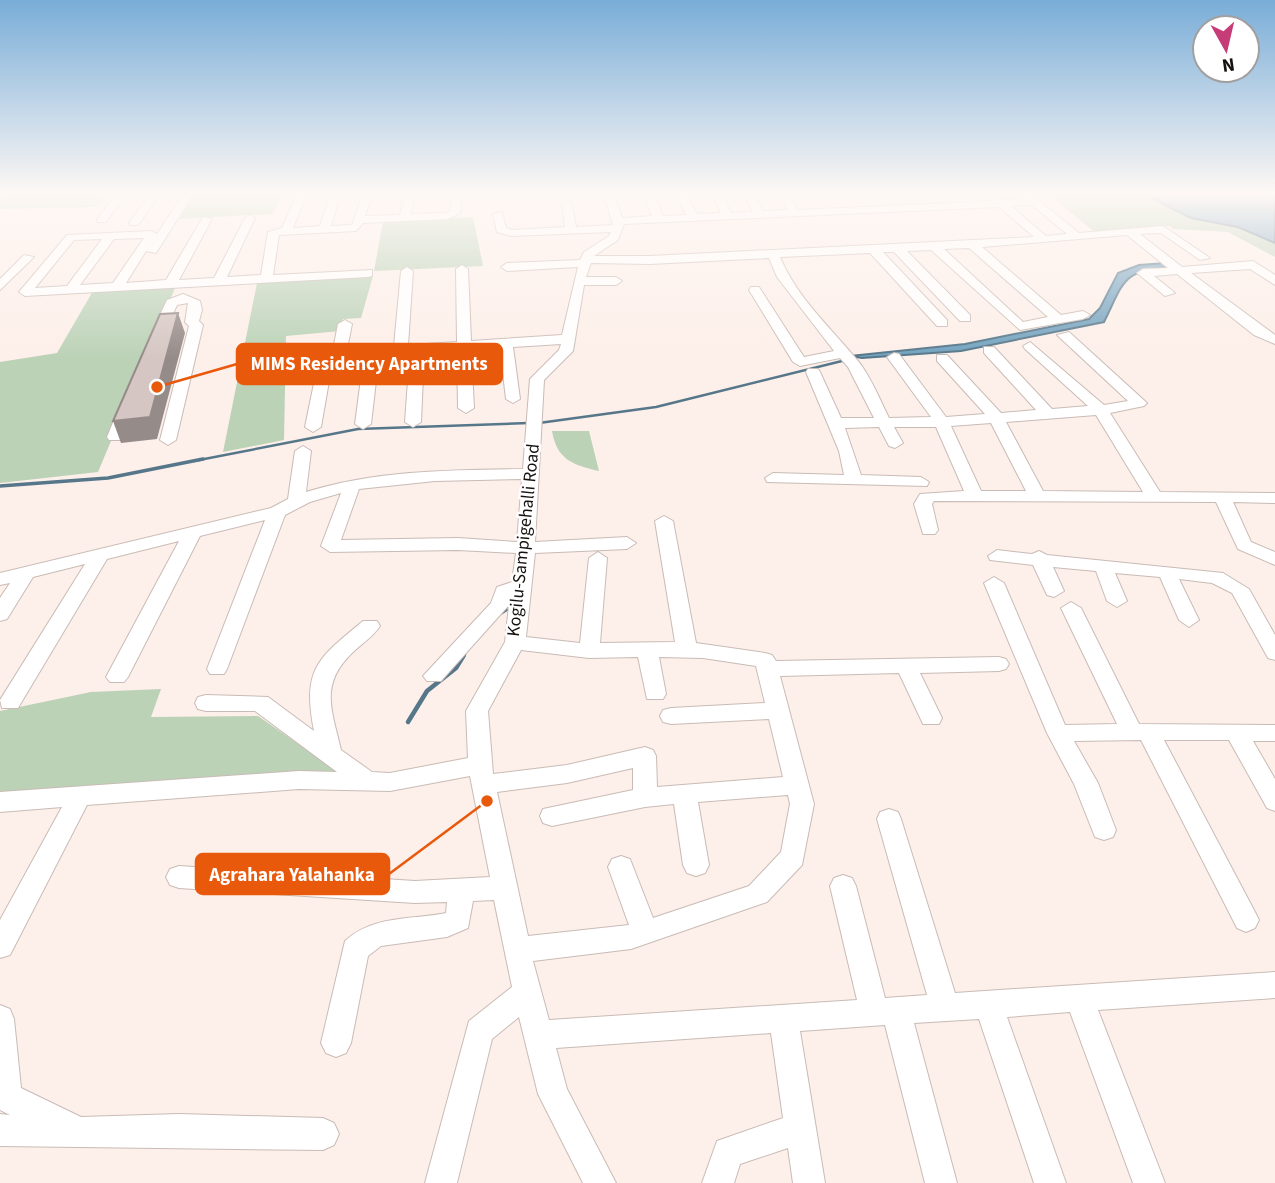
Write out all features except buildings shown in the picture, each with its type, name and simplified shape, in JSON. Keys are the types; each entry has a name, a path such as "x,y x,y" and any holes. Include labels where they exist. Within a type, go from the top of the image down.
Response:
{"street":[{"path":"62,248 25,292 170,285 183,291 196,304 192,322"},
{"path":"70,290 101,248"},
{"path":"122,288 144,248"},
{"path":"122,288 150,248"},
{"path":"170,285 191,248"},
{"path":"218,282 235,248"},
{"path":"266,279 270,248"},
{"path":"583,268 603,248"},
{"path":"507,268 583,268 650,260 895,248"},
{"path":"897,248 965,318"},
{"path":"936,248 1017,324 1027,326 1083,314"},
{"path":"976,248 1059,320"},
{"path":"1151,248 1259,332 1275,340"},
{"path":"1190,248 1204,258"},
{"path":"874,250 942,323"},
{"path":"774,254 781,274 848,359 895,443"},
{"path":"0,286 28,257"},
{"path":"1169,293 1143,273 1253,265 1275,281"},
{"path":"583,268 616,281"},
{"name":"Kogilu-Sampigehalli Road","path":"583,268 566,351 537,379 526,548 515,642 477,711 482,774 517,950 553,1094 600,1183"},
{"path":"462,269 466,408"},
{"path":"407,271 413,422"},
{"path":"151,350 172,303 183,291 218,282 368,273"},
{"path":"755,290 800,362 848,359"},
{"path":"162,325 192,322"},
{"path":"168,440 196,325 192,322"},
{"path":"313,427 333,354 345,324"},
{"path":"835,423 942,422 1046,412 1101,410 1139,403 1064,335"},
{"path":"291,357 569,339"},
{"path":"506,343 513,399"},
{"path":"1030,346 1101,410 1155,497"},
{"path":"989,351 1046,412"},
{"path":"363,424 372,352"},
{"path":"894,357 942,422 974,495"},
{"path":"942,358 996,417 1038,498"},
{"path":"814,372 847,451 854,480"},
{"path":"115,437 130,399"},
{"path":"297,500 303,451"},
{"path":"0,579 277,512 297,500 351,486 432,475 532,474"},
{"path":"773,478 921,482"},
{"path":"351,486 330,546 458,544 526,548 627,543"},
{"path":"929,530 923,503 926,498 974,495 1038,498 1080,495 1275,498"},
{"path":"1222,497 1244,545 1275,559"},
{"path":"218,669 277,512"},
{"path":"664,521 687,650"},
{"path":"117,677 193,532"},
{"path":"997,556 1039,557 1216,577 1239,589 1275,653"},
{"path":"10,702 99,557"},
{"path":"1039,557 1054,591"},
{"path":"589,651 598,558"},
{"path":"1102,564 1117,601"},
{"path":"1166,571 1189,620"},
{"path":"0,614 25,574"},
{"path":"994,583 1058,733 1086,783 1104,830"},
{"path":"434,676 500,605 505,591 522,586"},
{"path":"1071,608 1246,920"},
{"path":"330,754 317,685 326,664 370,626"},
{"path":"515,642 547,650 687,650 765,660 802,804 793,858 758,894 631,937 517,950"},
{"path":"648,652 655,695"},
{"path":"767,669 999,664"},
{"path":"907,667 930,718"},
{"path":"206,703 260,704 368,782"},
{"path":"671,716 779,710"},
{"path":"1236,731 1275,801"},
{"path":"1058,733 1275,733"},
{"path":"0,802 299,780 390,782 482,774 567,774 645,756 646,797"},
{"path":"552,816 646,797 797,785"},
{"path":"684,793 696,865"},
{"path":"0,946 80,796"},
{"path":"889,818 945,1007"},
{"path":"621,867 645,933"},
{"path":"179,877 415,892 505,888"},
{"path":"844,886 941,1183"},
{"path":"336,1043 355,950 363,940 377,934 444,928 459,920 461,890"},
{"path":"538,1035 1275,985"},
{"path":"441,1183 480,1031 527,992"},
{"path":"1079,998 1149,1183"},
{"path":"988,1004 1050,1183"},
{"path":"783,1018 809,1183"},
{"path":"0,1019 7,1097 79,1133"},
{"path":"718,1183 729,1152 801,1128"},
{"path":"0,1130 79,1133 178,1130 323,1134"}],"green space":[{"path":"378,248 479,248 483,266 374,271"},
{"path":"1258,248 1275,248 1275,257"},
{"path":"373,276 361,318 343,319 340,331 286,336 284,440 223,452 257,283"},
{"path":"175,288 98,472 0,483 0,362 57,353 93,291"},
{"path":"552,431 589,431 599,471 574,463 562,455"},
{"path":"161,689 151,717 258,716 343,775 0,797 0,711 91,692"}],"water":[{"path":"1165,263 1170,267 1142,271 1126,281 1104,322 961,351 862,358 850,356 965,344 1089,319 1100,308 1118,273 1139,265"}],"waterway":[{"path":"539,423 656,407 846,360"},
{"path":"194,461 358,429 528,423"},
{"path":"0,486 108,478 203,459"},
{"path":"498,615 512,606"},
{"path":"408,722 427,691 456,668 464,655"}],"place":[{"name":"MIMS Residency Apartments","path":"157,387"},
{"name":"Agrahara Yalahanka","path":"487,801"}]}
